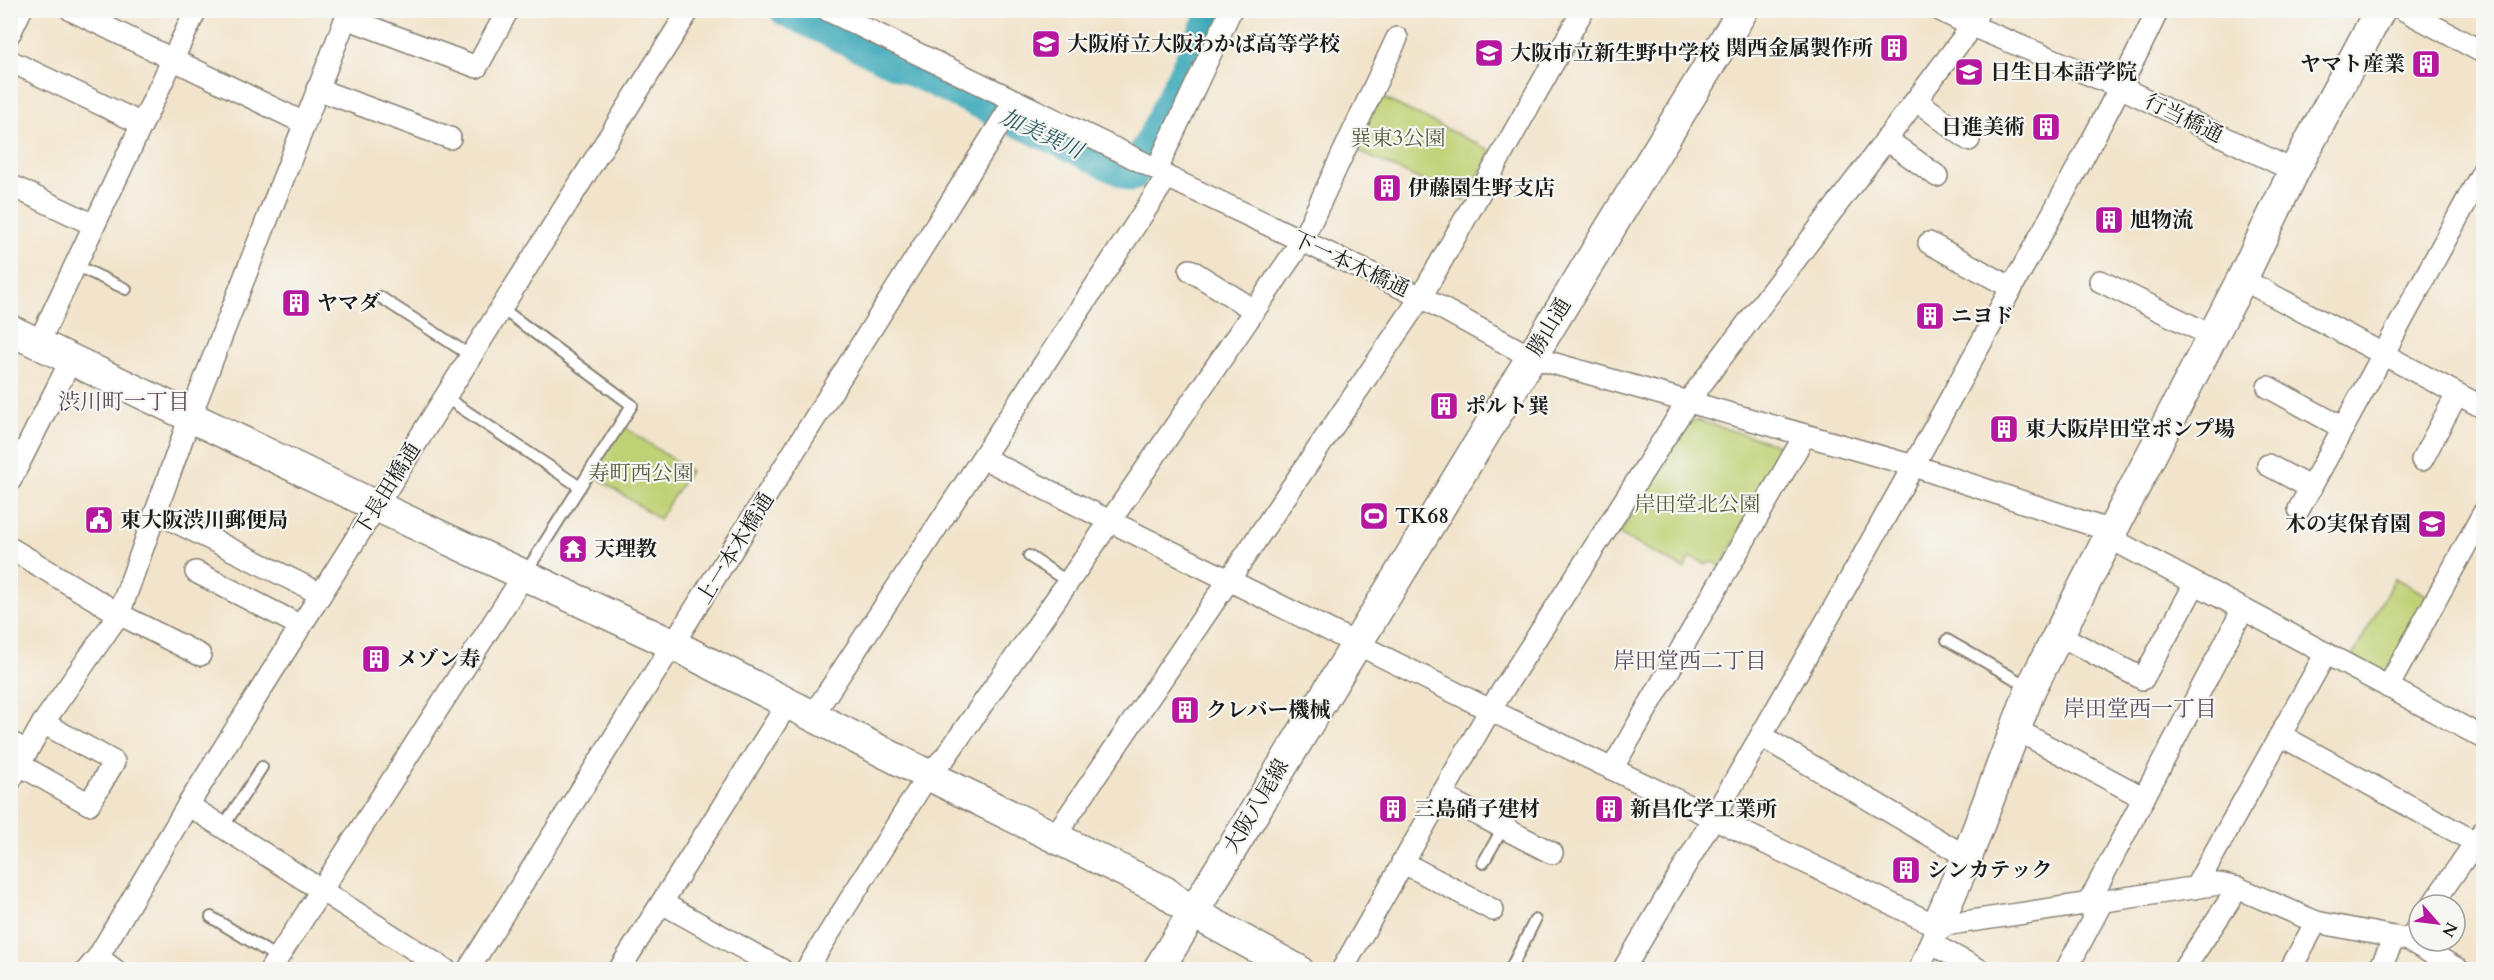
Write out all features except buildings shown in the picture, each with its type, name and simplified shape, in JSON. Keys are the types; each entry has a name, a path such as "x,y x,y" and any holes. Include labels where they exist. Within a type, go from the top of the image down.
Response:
{"street":[{"path":"10,33 21,10"},
{"path":"71,10 304,123"},
{"path":"38,344 196,10"},
{"path":"43,723 114,762 90,804 17,760 119,614 190,417 347,14 477,67 508,10"},
{"name":"下長田橋通","path":"100,965 189,805 689,10"},
{"name":"下一本木橋通","path":"827,10 1008,111 1153,168 1421,297 1531,357 1914,466 2109,534 2242,611 2326,653 2484,738"},
{"path":"619,969 800,709 983,458 1116,252 1153,168 1164,153 1231,10"},
{"path":"1055,836 1421,297 1583,10"},
{"name":"勝山通","path":"1356,644 1743,10"},
{"name":"行当橋通","path":"1940,10 1976,18 2294,171"},
{"path":"1623,969 1714,819 1914,466 2122,88 2158,10"},
{"path":"1919,969 1967,857 2031,688 2242,279 2294,171 2380,10"},
{"path":"2404,10 2484,53"},
{"path":"1342,969 1490,710 1688,403 1976,18"},
{"path":"806,969 928,775 946,756 1068,582 1302,241 1397,38"},
{"path":"10,61 142,124"},
{"path":"317,89 450,138"},
{"path":"1916,100 1969,140"},
{"name":"上一本木橋通","path":"468,969 1008,111"},
{"path":"1886,139 1937,176"},
{"path":"2299,509 2484,169"},
{"path":"10,185 94,225"},
{"path":"1929,243 2012,288"},
{"path":"1190,270 1254,310"},
{"path":"2242,279 2484,408"},
{"path":"2100,281 2212,336"},
{"path":"10,330 376,506 674,645 928,775 1164,891 1192,912 1299,969"},
{"path":"10,481 70,360"},
{"path":"2268,387 2343,428"},
{"path":"2422,460 2457,394"},
{"path":"1612,769 1805,435"},
{"path":"983,458 1714,819 1933,934 1980,969"},
{"path":"2268,465 2311,488"},
{"path":"156,512 321,594"},
{"path":"2388,687 2484,512"},
{"path":"13,556 200,655"},
{"path":"196,573 301,626"},
{"path":"274,964 524,575"},
{"path":"2059,635 2143,679 2195,584"},
{"path":"2066,969 2144,798 2242,611"},
{"name":"大阪八尾線","path":"1158,969 1356,644"},
{"path":"2195,888 2326,653"},
{"path":"2015,729 2144,798"},
{"path":"2280,735 2479,841 2441,893"},
{"path":"1761,736 1967,857"},
{"path":"1440,795 1552,853"},
{"path":"189,805 446,969"},
{"path":"1402,862 1493,910"},
{"path":"1933,934 2095,903 2219,884 2238,888 2316,922 2407,934"},
{"path":"2183,969 2238,888"},
{"path":"663,903 782,969"},
{"path":"1192,912 1218,941 1269,969"},
{"path":"2290,969 2316,922"},
{"path":"2379,969 2407,935"},
{"path":"2436,953 2459,969"}],"lane":[{"path":"75,265 126,290"},
{"path":"380,297 471,357"},
{"path":"501,308 632,405 524,575"},
{"path":"445,397 580,487"},
{"path":"1029,556 1068,582"},
{"path":"1947,639 2031,688"},
{"path":"223,827 262,767"},
{"path":"1483,863 1503,828"},
{"path":"211,917 274,964"},
{"path":"1510,969 1535,920"}],"green space":[{"name":"巽東3公園","path":"1377,95 1492,151 1464,200 1351,148"},
{"name":"岸田堂北公園","path":"1697,420 1779,445 1784,452 1721,566 1713,562 1705,564 1691,557 1684,569 1619,534 1687,423"},
{"name":"寿町西公園","path":"623,426 690,471 659,519 592,474"},
{"path":"2395,578 2428,596 2385,675 2352,657"}],"waterway":[{"name":"加美巽川","path":"786,10 1132,175 1153,139 1215,10"}],"place":[{"name":"大阪府立大阪わかば高等学校","path":"1046,44"},
{"name":"関西金属製作所","path":"1894,48"},
{"name":"大阪市立新生野中学校","path":"1489,53"},
{"name":"ヤマト産業","path":"2426,64"},
{"name":"日生日本語学院","path":"1969,72"},
{"name":"日進美術","path":"2046,127"},
{"name":"伊藤園生野支店","path":"1387,188"},
{"name":"旭物流","path":"2109,220"},
{"name":"ヤマダ","path":"296,303"},
{"name":"ニヨド","path":"1930,316"},
{"name":"ポルト巽","path":"1444,406"},
{"name":"東大阪岸田堂ポンプ場","path":"2004,429"},
{"name":"TK68","path":"1374,516"},
{"name":"東大阪渋川郵便局","path":"99,520"},
{"name":"木の実保育園","path":"2432,524"},
{"name":"天理教","path":"573,549"},
{"name":"メゾン寿","path":"376,659"},
{"name":"クレバー機械","path":"1185,710"},
{"name":"三島硝子建材","path":"1393,809"},
{"name":"新昌化学工業所","path":"1609,809"},
{"name":"シンカテック","path":"1906,870"}],"district":[{"name":"渋川町一丁目","path":"124,401"},
{"name":"岸田堂西二丁目","path":"1690,660"},
{"name":"岸田堂西一丁目","path":"2140,708"}]}
